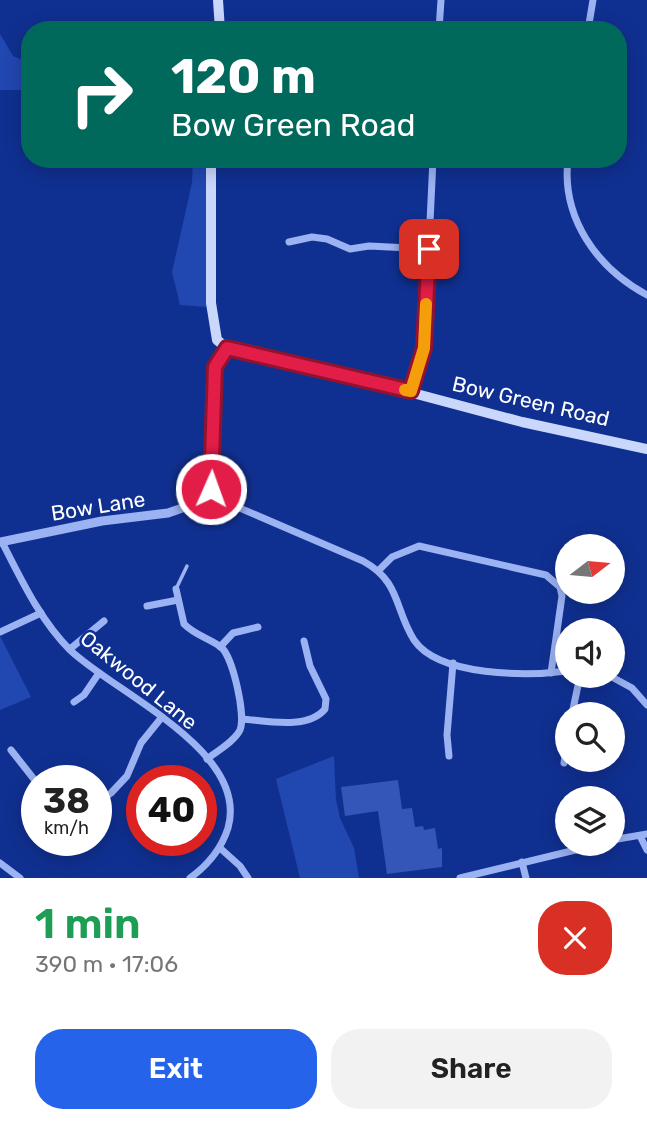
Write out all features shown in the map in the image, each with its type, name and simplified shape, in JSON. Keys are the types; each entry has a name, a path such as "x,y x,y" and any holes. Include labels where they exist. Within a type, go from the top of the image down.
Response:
{"main road":[{"path":"218,0 219,21"},
{"path":"211,168 211,303 217,340 227,348"},
{"name":"Bow Green Road","path":"227,348 411,391 522,422 647,449"}],"street":[{"path":"440,21 441,0"},
{"path":"590,21 593,0"},
{"path":"411,391 424,348 433,168"},
{"path":"568,168 570,201 587,242 610,270 647,295"},
{"path":"289,242 312,237 327,239 349,249 369,246 429,249"},
{"path":"227,348 215,367 211,489 214,497 379,570 394,590 415,640 427,653 453,663 494,672 555,672"},
{"name":"Bow Lane","path":"1,542 102,522 168,513 214,497"},
{"name":"Oakwood Lane","path":"1,542 41,613 70,649 162,717 207,759 222,779 231,804 231,817 220,848 200,871 190,878"},
{"path":"379,570 392,557 419,546 546,575 560,587 562,596 551,673"},
{"path":"176,589 184,624 199,637 220,647 232,664 242,719 240,730 207,759"},
{"path":"147,606 178,600"},
{"path":"0,632 41,613"},
{"path":"70,649 104,621"},
{"path":"220,647 233,633 258,626"},
{"path":"242,719 289,722 310,720 325,709 326,699 310,667 303,641"},
{"path":"449,756 447,736 453,663"},
{"path":"74,702 84,695 99,673"},
{"path":"625,684 647,705"},
{"path":"112,792 127,776 141,743 162,717"},
{"path":"11,750 23,765"},
{"path":"625,838 643,835 647,849"},
{"path":"220,848 240,866 248,878"},
{"path":"460,878 555,854"},
{"path":"522,862 526,878"},
{"path":"0,863 20,878"}],"lane":[{"path":"176,589 187,566"}],"shaded area":[{"path":"0,34 13,56 21,59 21,90 0,90"},
{"path":"193,168 209,168 207,307 180,305 172,272 192,183"},
{"path":"0,636 31,697 0,710"},
{"path":"334,756 336,800 340,818 354,848 359,878 300,878 276,779"}],"building":[{"path":"398,780 402,809 412,808 415,827 423,826 424,830 435,828 438,849 442,848 442,867 387,874 378,811 345,816 341,787"}],"slow traffic":[{"path":"405,390 411,391 424,348 426,304"}],"route":[{"path":"211,489 215,367 227,348 411,391 424,348 429,249"}]}
